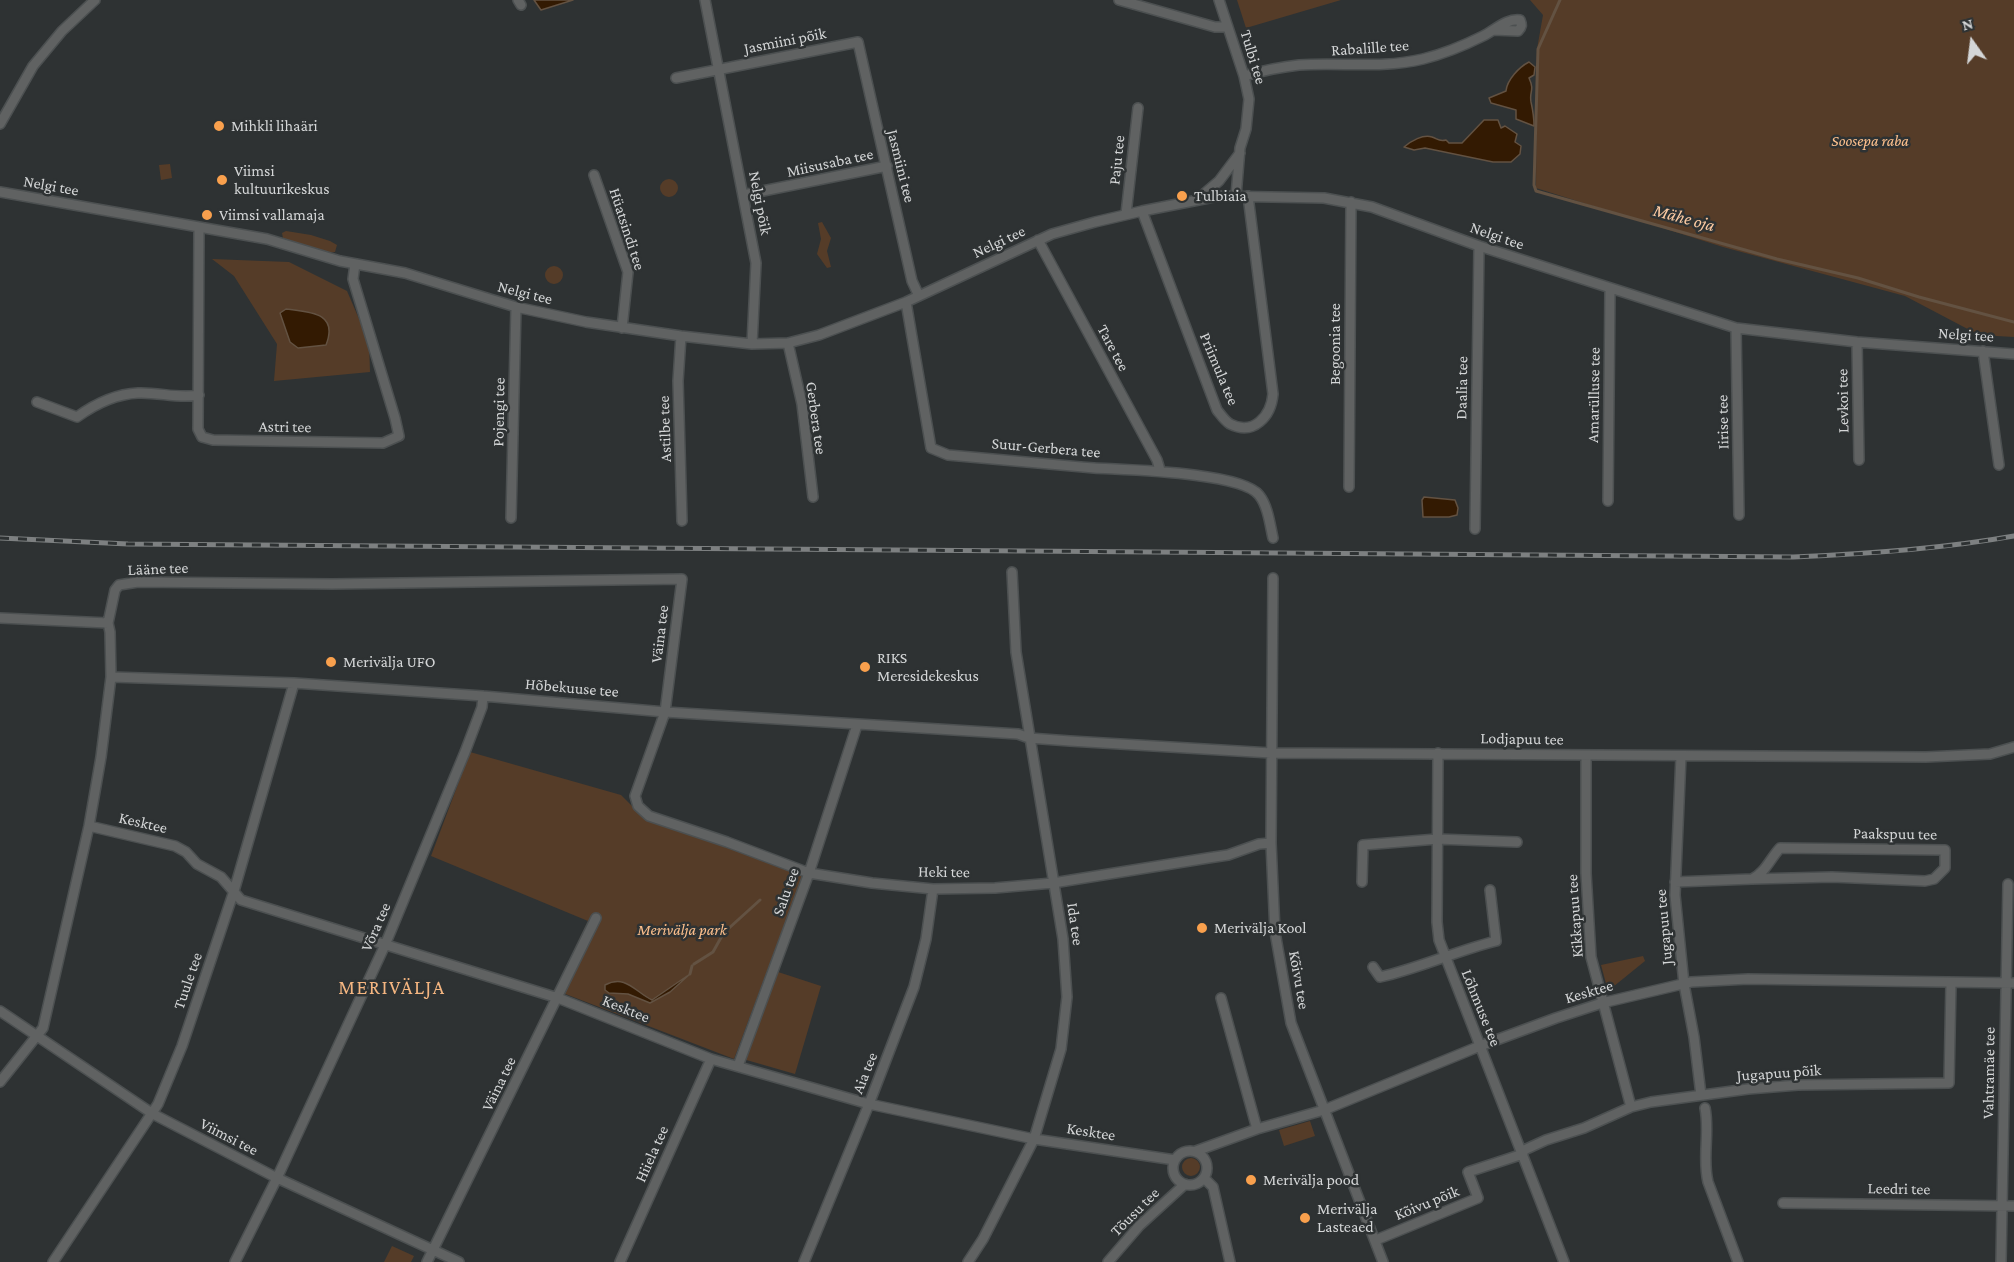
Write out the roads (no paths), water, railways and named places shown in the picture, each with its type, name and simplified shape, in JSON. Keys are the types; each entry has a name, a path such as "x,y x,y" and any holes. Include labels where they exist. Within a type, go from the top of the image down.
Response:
{"street":[{"path":"0,123 33,66 62,30 95,0"},
{"name":"Nelgi põik","path":"705,0 756,263 752,344"},
{"path":"1119,0 1152,5 1215,27 1228,27"},
{"name":"Tulbi tee","path":"1219,0 1244,76 1249,106 1240,153 1236,196"},
{"name":"Rabalille tee","path":"1244,76 1269,69 1301,65 1370,66 1423,59 1482,37 1493,30"},
{"name":"Jasmiini põik","path":"676,78 858,42"},
{"name":"Jasmiini tee","path":"858,42 912,280 919,296"},
{"name":"Paju tee","path":"1126,214 1138,108"},
{"path":"1198,199 1219,181 1240,153"},
{"name":"Miisusaba tee","path":"743,195 887,166"},
{"name":"Hüatsindi tee","path":"594,175 628,272 622,328"},
{"name":"Nelgi tee","path":"0,192 267,239 340,261 405,273 516,307 622,328 752,344 788,343 819,335 906,302 1052,234 1126,214 1198,199 1236,196 1324,198 1372,207 1479,246 1736,328 1857,342 2014,354"},
{"name":"Priimula tee","path":"1142,211 1217,410 1230,424 1247,427 1262,421 1268,414 1273,394 1248,196"},
{"name":"Begoonia tee","path":"1349,486 1351,202"},
{"name":"Astri tee","path":"199,227 198,429 202,437 213,440 383,443 399,436 353,279 355,264"},
{"name":"Tare tee","path":"1038,240 1157,460 1160,470"},
{"name":"Daalia tee","path":"1475,529 1479,246"},
{"name":"Amarülluse tee","path":"1608,501 1610,289"},
{"name":"Suur-Gerbera tee","path":"906,302 931,448 948,455 1095,468 1160,470 1236,483 1259,494 1268,514 1273,538"},
{"name":"Pojengi tee","path":"511,518 516,307"},
{"name":"Iirise tee","path":"1736,328 1739,515"},
{"name":"Astilbe tee","path":"681,336 678,381 682,521"},
{"name":"Levkoi tee","path":"1857,342 1859,460"},
{"name":"Gerbera tee","path":"788,343 802,404 813,497"},
{"path":"1983,351 1999,465"},
{"path":"37,402 77,417 98,402 137,393 183,398 199,395"},
{"name":"Ida tee","path":"968,1262 983,1239 1034,1139 1061,1049 1067,997 1063,939 1016,652 1012,572"},
{"name":"Kõivu tee","path":"1273,578 1271,843 1275,932 1292,1023 1383,1262"},
{"name":"Lääne tee","path":"0,1082 43,1028 90,826 111,677 108,623 115,590 119,585 138,582 332,584 682,579"},
{"name":"Väina tee","path":"635,796 665,712 682,579"},
{"path":"0,618 108,623"},
{"name":"Hõbekuuse tee","path":"111,677 294,683 665,712 1018,734 1029,738"},
{"name":"Tuule tee","path":"53,1262 153,1114 182,1046 234,891 294,683"},
{"name":"Võra tee","path":"235,1262 277,1178 385,945 465,752 482,707 483,696"},
{"name":"Salu tee","path":"738,1066 809,873 857,725"},
{"name":"Lodjapuu tee","path":"1029,738 1271,753 1926,756 1990,754 2014,747"},
{"name":"Lõhmuse tee","path":"1438,753 1437,922 1439,940 1444,958 1564,1262"},
{"name":"Kikkapuu tee","path":"1586,755 1586,873 1591,957 1631,1107"},
{"name":"Jugapuu tee","path":"1681,756 1675,882 1684,984 1693,1027 1701,1095"},
{"name":"Heki tee","path":"635,796 638,806 650,816 809,873 872,883 933,889 995,888 1053,883 1228,855 1259,844 1271,843"},
{"name":"Kesktee","path":"90,826 175,846 186,852 197,864 221,877 241,900 558,998 711,1059 868,1104 1034,1139 1175,1160"},
{"path":"1362,882 1363,845 1437,839 1516,842"},
{"name":"Paakspuu tee","path":"1675,882 1832,877 1925,881 1941,874 1944,868 1945,850 1780,848 1761,874 1752,879"},
{"name":"Vahtramäe tee","path":"2001,1262 2010,983 2008,884"},
{"name":"Aia tee","path":"804,1262 914,987 926,939 933,889"},
{"path":"1373,967 1380,977 1409,971 1496,940 1490,890"},
{"name":"Väina tee","path":"428,1262 596,918"},
{"name":"Kesktee","path":"1196,1151 1257,1129 1324,1110 1480,1046 1602,1003 1684,984 1748,979 2010,983"},
{"name":"Jugapuu põik","path":"1522,1153 1546,1140 1584,1128 1631,1107 1701,1095 1798,1085 1949,1083 1951,983"},
{"path":"1221,998 1257,1129"},
{"name":"Viimsi tee","path":"0,1011 153,1114 277,1178 459,1262"},
{"name":"Hiiela tee","path":"620,1262 711,1059"},
{"path":"1705,1108 1707,1121 1705,1170 1738,1262"},
{"path":"1185,1151 1196,1151 1206,1162 1204,1178 1195,1184 1185,1184 1176,1178 1175,1160 1185,1151"},
{"name":"Kõivu põik","path":"1376,1240 1478,1198 1468,1172 1522,1153"},
{"path":"1204,1178 1213,1187 1230,1262"},
{"name":"Tõusu tee","path":"1108,1262 1139,1226 1185,1184"},
{"name":"Leedri tee","path":"1783,1203 2014,1206"}],"waterway":[{"name":"Mähe oja","path":"1560,0 1538,49 1534,185 1536,191 1777,259 1858,278 2014,322"},
{"path":"728,929 760,900"},
{"path":"694,964 713,952 723,934"},
{"path":"690,974 692,966"}],"railway":[{"path":"0,538 128,544 1793,557 1904,550 2014,536"}],"place":[{"name":"Mihkli lihaäri","path":"219,126"},
{"name":"Viimsi kultuurikeskus","path":"222,180"},
{"name":"Tulbiaia","path":"1182,196"},
{"name":"Viimsi vallamaja","path":"207,215"},
{"name":"Merivälja UFO","path":"331,662"},
{"name":"RIKS Meresidekeskus","path":"865,667"},
{"name":"Merivälja Kool","path":"1202,928"},
{"name":"Merivälja pood","path":"1251,1180"},
{"name":"Merivälja Lasteaed","path":"1305,1218"}],"district":[{"name":"MERIVÄLJA","path":"392,988"}],"park label":[{"name":"Soosepa raba","path":"1870,141"},
{"name":"Merivälja park","path":"682,930"}]}
